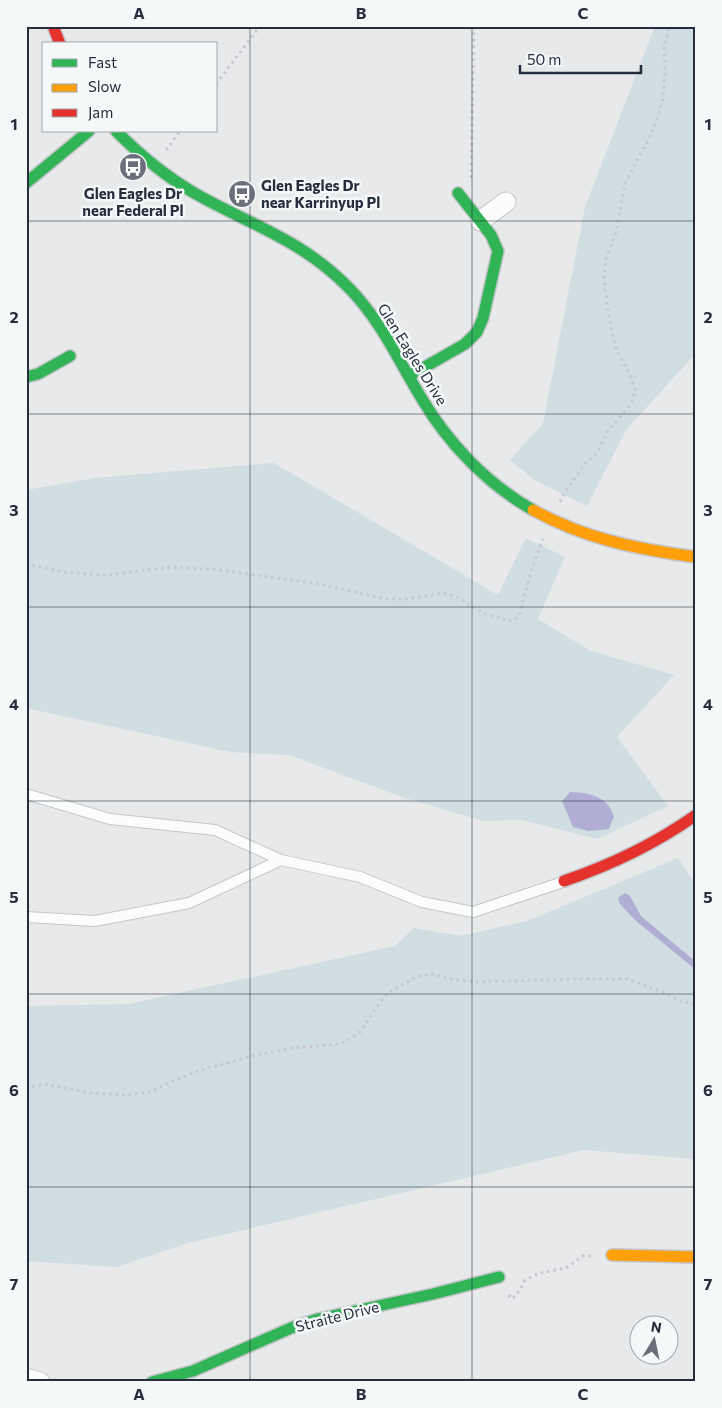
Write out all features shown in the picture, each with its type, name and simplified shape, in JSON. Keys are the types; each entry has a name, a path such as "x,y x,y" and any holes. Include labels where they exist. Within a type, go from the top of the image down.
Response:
{"street":[{"path":"53,26 59,42"},
{"path":"26,183 88,132"},
{"name":"Glen Eagles Drive","path":"117,132 155,166 180,184 209,201 276,232 303,248 325,265 346,285 384,330 425,405 461,452 480,471 519,501 558,523 604,541 635,548 695,553"},
{"path":"409,376 465,344 472,339 480,326 498,251 480,221 458,193"},
{"path":"480,221 506,202"},
{"path":"26,377 38,374 70,356"},
{"path":"564,881 604,868 671,833 696,814"},
{"path":"612,1255 696,1257"},
{"name":"Straite Drive","path":"152,1382 171,1379 228,1356 286,1329 313,1320 456,1290 499,1277"},
{"path":"26,1378 40,1382"}],"lane":[{"path":"26,794 110,819 215,830 281,860 360,878 422,902 473,912 564,881"},
{"path":"26,917 95,921 189,903 281,860"}],"path":[{"path":"218,81 260,26"},
{"path":"458,193 471,184 474,26"},
{"path":"164,153 179,132"},
{"path":"26,1088 45,1084 91,1093 126,1095 150,1092 198,1071 256,1055 293,1048 339,1044 360,1032 380,1000 388,993 416,977 432,974 450,979 476,982 627,979 681,1001 692,1004 696,1002"},
{"path":"499,1277 512,1299 520,1290 525,1280 532,1276 566,1268 583,1256 612,1255"}],"shaded area":[{"path":"655,26 696,26 696,353 626,430 587,506 536,481 510,460 543,423 585,207"},
{"path":"274,463 498,595 526,538 565,557 538,619 591,651 674,675 617,737 668,806 597,839 522,820 484,821 402,797 289,755 230,752 26,708 26,490 95,478"},
{"path":"678,858 696,885 696,1159 584,1150 188,1243 117,1267 26,1261 26,1006 129,1004 395,946 414,928 461,936 527,921"}],"water":[{"path":"570,792 591,795 605,802 614,816 609,829 589,831 573,827 562,801"},
{"path":"625,893 630,896 641,916 696,962 696,970 635,920 620,904 618,898"}],"traffic: fast":[{"path":"26,183 88,132"},
{"path":"117,132 134,149 174,180 196,194 295,246 331,271 349,288 371,314 432,415 456,447 500,488 533,510"},
{"path":"409,376 465,344 477,332 483,318 498,251 491,235 458,193"},
{"path":"26,377 38,374 70,356"},
{"path":"152,1382 193,1371 291,1328 318,1319 433,1294 499,1277"}],"traffic: slow":[{"path":"533,510 592,536 632,546 696,557"},
{"path":"612,1255 696,1257"}],"traffic: jam":[{"path":"53,26 59,42"},
{"path":"564,881 632,853 696,815"}],"place":[{"name":"Glen Eagles Dr near Federal Pl","path":"133,167"},
{"name":"Glen Eagles Dr near Karrinyup Pl","path":"242,194"}]}
